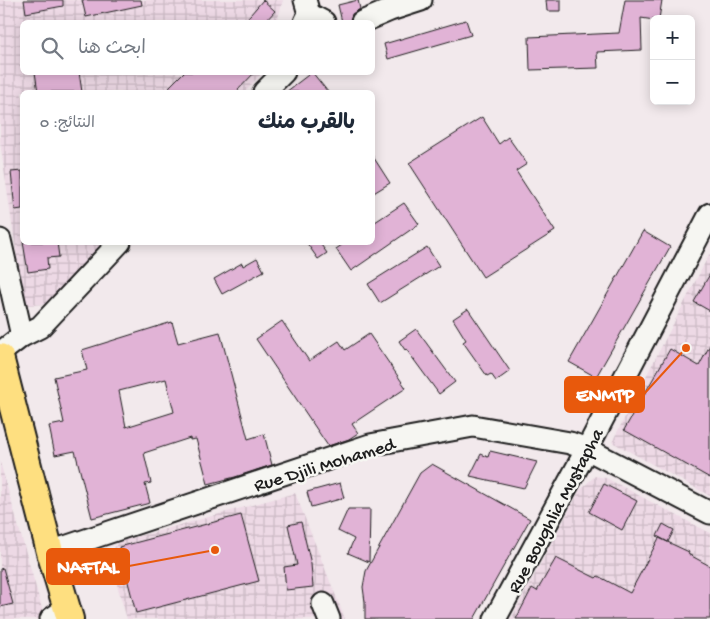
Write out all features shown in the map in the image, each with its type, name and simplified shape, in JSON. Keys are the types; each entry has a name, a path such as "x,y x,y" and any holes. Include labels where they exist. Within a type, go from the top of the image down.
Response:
{"main road":[{"path":"0,357 50,552 63,615"}],"street":[{"path":"367,20 421,0"},
{"path":"266,90 281,75"},
{"name":"Rue Boughlia Mustapha","path":"495,619 587,449 710,214"},
{"path":"0,240 22,336"},
{"path":"0,353 22,336 40,327 117,245"},
{"name":"Rue Djili Mohamed","path":"50,552 370,446 473,426 570,443 587,449 710,513"}],"shaded area":[{"path":"0,0 283,0 278,20 20,20 20,75 260,75 247,90 20,90 20,245 108,245 54,304 24,305 0,142"},
{"path":"710,253 710,496 612,442"},
{"path":"0,462 45,619 0,619"},
{"path":"595,476 606,478 710,533 710,619 511,619 580,490"},
{"path":"295,493 345,619 127,619 109,557 118,542"}],"building":[{"path":"24,0 63,0 63,6 26,13"},
{"path":"82,0 141,0 142,5 86,17"},
{"path":"263,0 275,11 267,20 246,20"},
{"path":"358,0 360,9 352,14 350,20 342,20 338,5"},
{"path":"546,0 561,0 561,11 547,11"},
{"path":"625,0 662,0 660,15 650,15 650,19 641,18 642,50 597,52 598,68 530,70 529,37 619,33"},
{"path":"466,20 471,35 388,59 384,44"},
{"path":"35,75 79,75 82,90 38,90"},
{"path":"181,75 252,75 238,90 173,90 169,87"},
{"path":"308,75 314,75 326,90 289,90"},
{"path":"482,117 499,144 508,137 527,164 516,171 555,231 483,277 409,163"},
{"path":"375,160 390,183 375,192"},
{"path":"20,171 20,209 15,210 11,172"},
{"path":"404,203 419,224 351,271 336,249 342,245 375,245 375,222"},
{"path":"643,231 670,247 596,377 569,362"},
{"path":"24,245 57,245 59,257 47,258 48,269 28,272"},
{"path":"308,245 321,245 327,253 318,259"},
{"path":"427,247 439,266 380,303 368,284"},
{"path":"257,258 264,271 222,294 214,279 242,263 243,266"},
{"path":"710,274 710,311 694,302"},
{"path":"468,309 510,371 496,381 491,374 487,376 463,342 466,340 453,319"},
{"path":"282,321 309,361 339,341 345,350 369,334 406,388 352,424 358,433 349,439 328,446 256,339"},
{"path":"172,322 178,343 220,332 248,439 264,434 272,465 208,484 196,439 190,440 190,438 144,453 151,483 145,484 150,503 92,518 75,451 55,455 49,426 64,423 54,377 87,370 82,350","holes":["166,379 174,412 126,427 119,391"]},
{"path":"416,329 455,382 439,394 399,341"},
{"path":"710,345 710,478 624,430 670,349 699,366"},
{"path":"490,451 537,462 524,488 470,476 481,454 488,457"},
{"path":"432,464 530,519 474,619 365,619 363,587 366,571 420,473"},
{"path":"340,483 344,498 311,507 307,492"},
{"path":"604,484 637,501 622,530 589,512"},
{"path":"348,509 370,509 369,562 348,553 354,539 338,531"},
{"path":"241,515 259,581 136,613 119,547"},
{"path":"301,522 311,564 313,587 286,590 284,567 297,565 288,525"},
{"path":"663,524 674,530 668,542 657,536"},
{"path":"659,538 689,552 688,554 710,566 710,619 516,619 532,588 537,591 556,558 596,578 598,576 630,593"},
{"path":"3,568 13,604 0,607 0,569"}],"place":[{"name":"ENMTP","path":"686,348"},
{"name":"NAFTAL","path":"215,550"}]}
